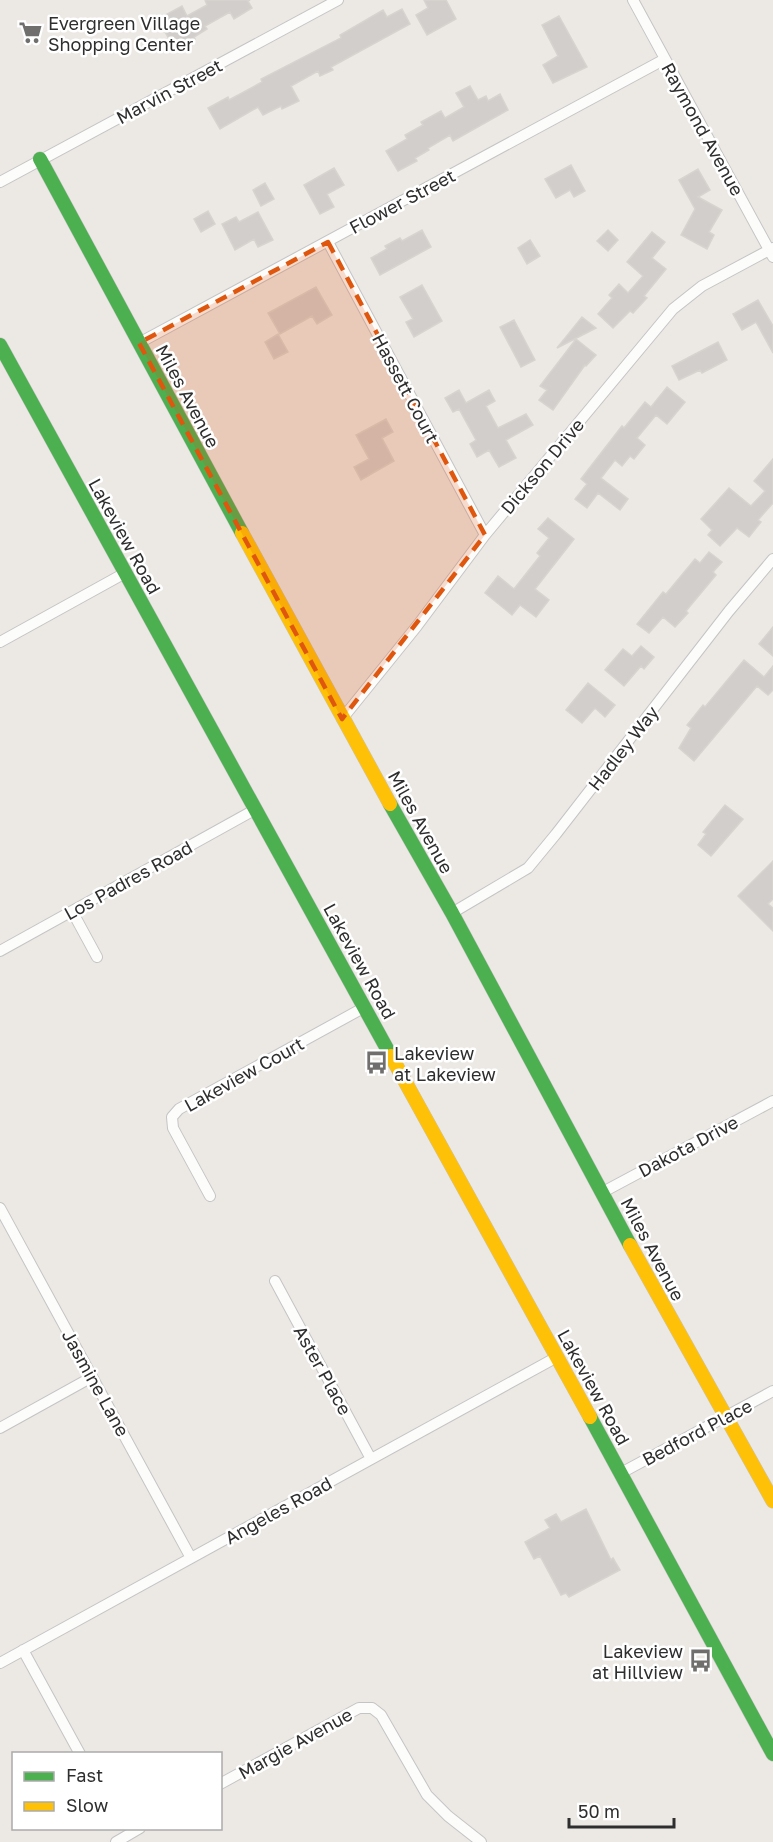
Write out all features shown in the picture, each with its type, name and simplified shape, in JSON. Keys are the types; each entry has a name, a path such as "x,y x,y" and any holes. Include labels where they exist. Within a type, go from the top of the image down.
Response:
{"main road":[{"name":"Miles Avenue","path":"40,159 342,718 452,913 724,1418 773,1501"},
{"name":"Lakeview Road","path":"0,345 621,1473 773,1754"}],"street":[{"name":"Marvin Street","path":"0,182 338,0"},
{"name":"Raymond Avenue","path":"633,0 772,252"},
{"name":"Flower Street","path":"139,342 665,59"},
{"name":"Hassett Court","path":"328,242 485,535"},
{"name":"Dickson Drive","path":"342,718 417,626 485,535 673,309 702,286 772,252"},
{"name":"Hadley Way","path":"452,913 528,868 729,611 773,559"},
{"path":"0,642 125,573"},
{"name":"Los Padres Road","path":"0,951 256,809"},
{"path":"72,911 97,957"},
{"name":"Lakeview Court","path":"210,1196 173,1128 172,1117 179,1109 365,1007"},
{"name":"Dakota Drive","path":"603,1192 773,1101"},
{"name":"Jasmine Lane","path":"0,1208 191,1558"},
{"name":"Aster Place","path":"275,1281 371,1459"},
{"name":"Angeles Road","path":"0,1663 557,1357"},
{"path":"0,1428 92,1377"},
{"name":"Bedford Place","path":"621,1473 773,1391"},
{"path":"23,1650 79,1752"},
{"name":"Margie Avenue","path":"222,1783 360,1708 372,1708 381,1715 427,1795 448,1816 481,1842"},
{"path":"121,1836 136,1830"}],"highlighted area":[{"path":"328,242 485,535 342,719 139,343"}],"building":[{"path":"205,0 250,0 248,1 252,8 234,19 230,12 205,26 207,29 194,37 195,39 175,50 158,19 182,6 187,16 207,5"},
{"path":"424,0 446,0 456,19 427,35 416,15 428,8"},
{"path":"402,9 410,24 331,67 333,70 320,76 318,71 291,86 299,101 282,109 281,106 263,115 258,107 220,129 208,108 228,97 229,100 262,82 261,79 341,38 340,35 383,10 387,17"},
{"path":"559,16 587,67 553,83 543,65 558,56 542,25"},
{"path":"470,86 478,100 486,96 488,101 500,94 508,110 453,141 450,135 415,158 417,161 398,171 386,151 407,139 405,135 423,125 421,122 441,111 445,118 464,107 456,93"},
{"path":"571,165 585,191 574,197 570,190 556,198 545,179"},
{"path":"334,168 344,185 327,194 334,207 320,214 304,185"},
{"path":"698,169 710,190 698,197 722,210 709,232 714,235 707,249 681,235 695,209 679,180"},
{"path":"265,183 274,199 261,206 253,190"},
{"path":"208,211 215,224 201,232 194,219"},
{"path":"258,212 273,240 258,247 254,239 235,250 222,224 236,217 239,222"},
{"path":"422,230 431,247 380,275 371,258 387,249 385,246 400,238 402,241"},
{"path":"608,230 618,240 608,251 597,241"},
{"path":"652,232 665,242 652,258 666,269 644,296 647,298 633,313 630,311 613,328 598,314 612,298 609,295 619,284 628,293 643,276 627,262"},
{"path":"530,240 540,256 527,264 518,248"},
{"path":"422,285 442,321 414,337 406,322 413,319 400,297"},
{"path":"316,287 332,315 317,324 312,316 280,334 268,313"},
{"path":"758,300 773,326 773,353 756,322 742,330 733,314"},
{"path":"582,317 596,328 557,348"},
{"path":"514,320 535,360 521,367 500,327"},
{"path":"278,334 288,352 274,359 265,342"},
{"path":"576,339 596,355 585,365 553,410 539,400 547,390 540,386"},
{"path":"718,342 727,360 702,373 700,370 679,380 672,366"},
{"path":"667,387 685,402 667,424 656,415 637,438 645,445 634,459 630,456 622,466 615,460 601,478 628,499 620,510 598,493 587,508 575,499 587,484 581,479 622,426 624,428 645,402 651,407"},
{"path":"459,390 466,403 489,390 495,401 486,406 498,428 526,414 533,425 506,440 516,458 499,467 489,450 477,457 470,444 476,440 459,409 453,412 445,398"},
{"path":"386,419 393,432 382,438 394,461 361,480 354,467 369,459 356,435"},
{"path":"773,459 773,503 758,520 761,522 749,537 737,528 720,546 708,535 712,530 701,519 729,488 751,506 765,491 754,481"},
{"path":"548,518 574,539 535,589 549,600 536,617 520,605 512,615 485,593 498,576 514,589 540,556 537,553 549,538 538,529"},
{"path":"709,552 722,562 713,572 716,575 675,627 663,617 649,633 637,624 663,592 666,594 695,559 700,563"},
{"path":"773,627 773,656 759,644"},
{"path":"641,646 654,657 644,669 641,666 624,686 605,670 623,649 632,656"},
{"path":"744,660 764,677 773,666 773,690 768,695 757,686 694,761 679,748 691,728 687,725"},
{"path":"588,683 615,705 605,717 595,708 582,723 566,710"},
{"path":"725,805 743,819 711,856 698,845 706,834 703,832"},
{"path":"773,861 773,899 768,904 773,908 773,931 738,896"},
{"path":"586,1509 611,1560 613,1558 620,1570 569,1597 566,1593 561,1595 540,1556 534,1559 525,1542 550,1528 545,1520 556,1514 561,1522"}],"traffic: fast":[{"path":"40,159 242,533"},
{"path":"0,345 391,1056"},
{"path":"390,804 452,913 630,1245"},
{"path":"590,1417 773,1754"}],"traffic: slow":[{"path":"242,533 390,804"},
{"path":"391,1056 590,1417"},
{"path":"630,1245 773,1501"}],"place":[{"name":"Evergreen Village Shopping Center","path":"30,33"},
{"name":"Lakeview at Lakeview","path":"376,1063"},
{"name":"Lakeview at Hillview","path":"701,1661"}]}
